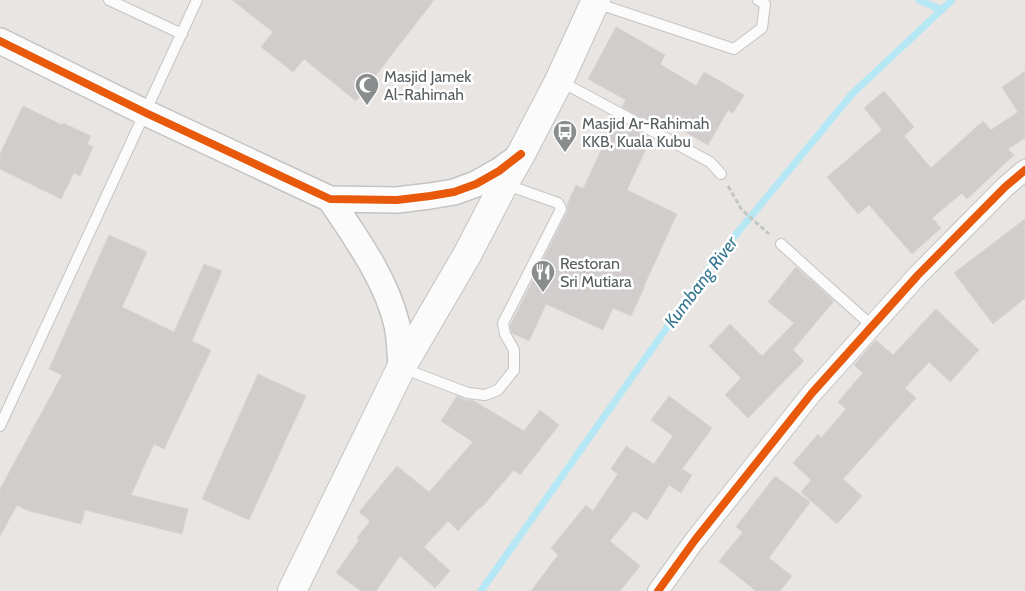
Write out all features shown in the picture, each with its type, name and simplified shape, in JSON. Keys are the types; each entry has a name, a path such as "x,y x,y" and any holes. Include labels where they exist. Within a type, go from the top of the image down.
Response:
{"main road":[{"path":"292,591 401,368 467,255 521,154 559,81 595,1"}],"street":[{"path":"0,41 146,113 330,199 397,200 454,192 476,184 499,171 521,154"},
{"path":"658,591 695,540 812,393 918,275 1005,187 1025,170"},
{"path":"330,199 364,250 387,292 397,326 401,368"}],"lane":[{"path":"109,0 182,34"},
{"path":"0,426 197,0"},
{"path":"595,1 734,49 762,28 765,4 758,0"},
{"path":"559,81 710,162 721,174"},
{"path":"401,368 468,393 484,395 498,390 514,370 514,350 505,334 503,322 561,209 558,203 504,184"},
{"path":"781,244 872,326"}],"path":[{"path":"721,174 742,210 781,244"}],"building":[{"name":"Masjid Jamek Al-Rahimah","path":"232,0 434,0 356,101 304,59 293,72 261,47 273,32"},
{"path":"616,27 665,55 660,64 696,86 704,72 744,95 733,113 728,110 708,145 661,118 657,126 622,107 626,100 588,79"},
{"path":"1025,71 1025,138 1008,149 1014,155 967,199 962,193 932,218 941,228 912,254 869,205 858,214 827,177 882,130 864,108 884,91 914,127 904,136 931,168 983,121 991,130 1018,112 1002,87"},
{"path":"23,106 62,125 63,123 91,136 87,144 93,147 80,176 74,173 61,199 0,169 0,154"},
{"path":"616,119 651,138 627,190 677,214 631,316 613,308 603,330 546,304 529,341 512,333 510,326 567,212 567,205 576,185 583,189"},
{"path":"1025,219 1025,298 993,324 954,273"},
{"path":"109,235 147,252 122,307 174,332 204,264 222,271 192,341 211,350 164,449 154,444 131,495 188,509 182,534 85,510 81,524 26,510 17,505 0,536 0,489 62,375 49,369"},
{"path":"796,267 834,301 793,350 804,361 748,418 725,395 741,378 709,346 730,324 762,356 794,323 768,302"},
{"path":"936,309 979,350 950,382 929,362 905,388 916,398 843,479 862,496 837,524 801,492 811,480 793,463 818,434 821,438 846,409 838,402 863,373 854,365 876,340 893,355"},
{"path":"258,374 306,396 249,520 202,499"},
{"path":"457,396 474,401 524,431 540,410 559,425 520,475 514,470 458,531 448,521 424,547 450,571 435,588 400,556 376,591 361,591 336,573 359,540 357,538 370,521 359,512 397,466 429,492 473,442 441,421"},
{"path":"669,396 712,428 682,469 692,475 681,493 669,485 647,520 634,511 610,541 640,566 620,591 531,591 558,555 551,548 586,505 593,511 618,474 611,469 626,446 654,464 673,436 651,420"},
{"path":"775,476 810,502 769,558 792,576 780,591 756,591 719,561 743,532 736,527"}],"waterway":[{"path":"919,0 942,10"},
{"name":"Kumbang River","path":"481,591 714,261 852,94 952,0"}],"cycle path":[{"path":"0,41 146,113 330,199 397,200 454,192 476,184 499,171 521,154"},
{"path":"658,591 695,540 812,393 918,275 1005,187 1025,170"}],"place":[{"name":"Masjid Jamek Al-Rahimah","path":"367,106"},
{"name":"Masjid Ar-Rahimah KKB, Kuala Kubu","path":"565,153"},
{"name":"Restoran Sri Mutiara","path":"543,293"}]}
